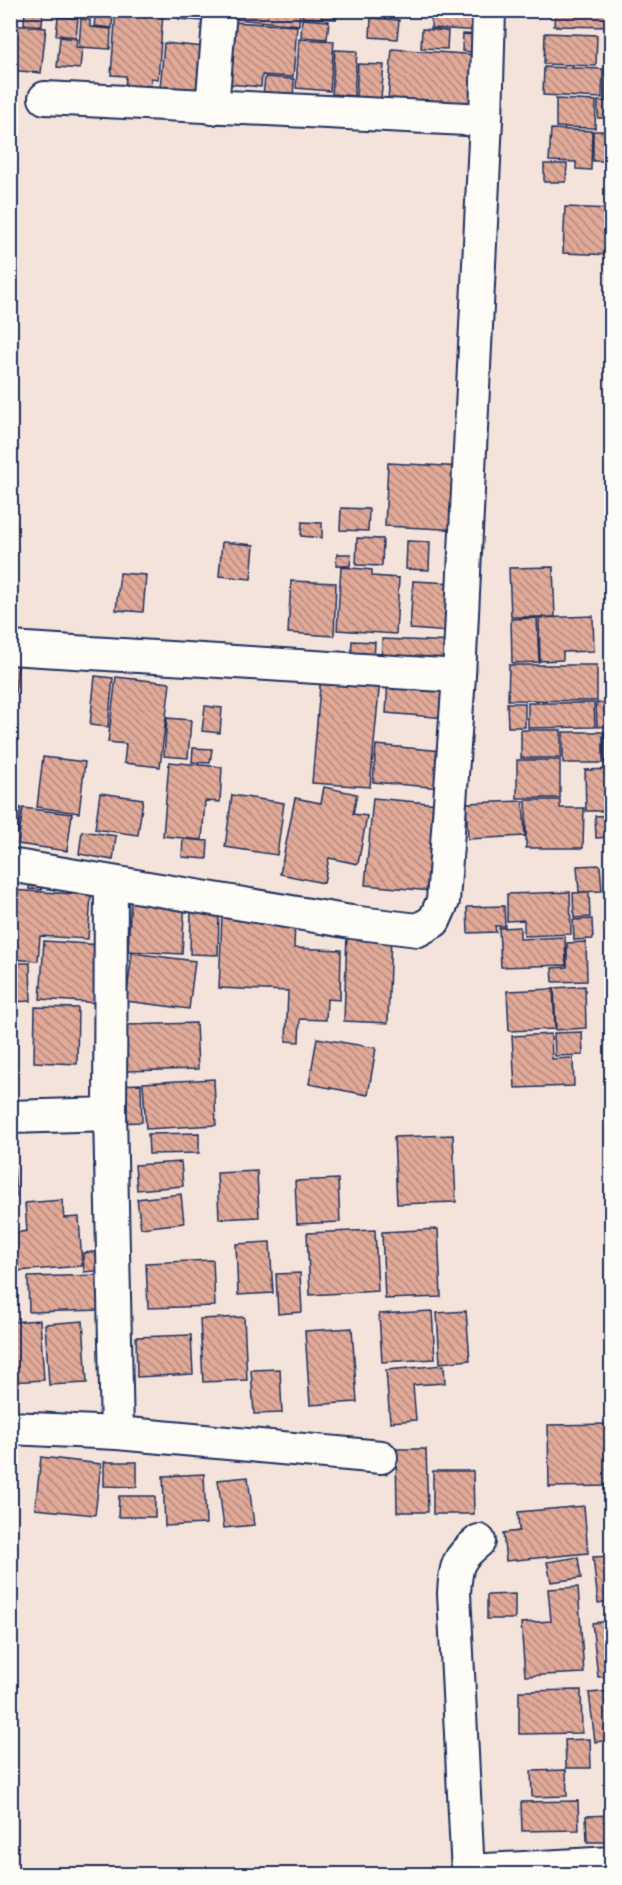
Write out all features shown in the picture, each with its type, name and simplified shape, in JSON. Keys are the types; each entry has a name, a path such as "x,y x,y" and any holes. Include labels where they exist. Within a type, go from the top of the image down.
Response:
{"street":[{"path":"212,108 220,10"},
{"path":"10,865 351,922 417,930 434,921 443,901 459,676 486,120 489,10"},
{"path":"45,98 486,120"},
{"path":"10,648 459,676"},
{"path":"111,882 110,1113 117,1433"},
{"path":"10,1117 110,1113"},
{"path":"10,1428 117,1433 381,1457"},
{"path":"479,1541 462,1555 456,1571 454,1593 468,1873 612,1863"}],"building":[{"path":"25,10 43,10 42,26 24,24"},
{"path":"46,10 93,10 93,16"},
{"path":"96,10 113,10 112,28 94,26"},
{"path":"116,10 163,14 158,79 151,78 150,92 125,90 126,76 111,75"},
{"path":"179,10 217,10 216,22 179,19"},
{"path":"237,10 300,10 299,25 236,19"},
{"path":"303,10 336,10 336,19 302,17"},
{"path":"432,10 483,10 482,31 431,28"},
{"path":"555,10 612,10 612,27 554,26"},
{"path":"58,17 78,18 76,37 56,35"},
{"path":"371,18 399,20 397,39 370,37"},
{"path":"81,19 90,20 90,27 111,29 110,49 79,47"},
{"path":"302,19 329,21 327,39 301,37"},
{"path":"233,22 297,26 293,77 262,75 261,87 229,84"},
{"path":"10,25 46,28 41,73 10,70"},
{"path":"422,29 448,31 447,49 421,48"},
{"path":"545,33 597,35 596,66 544,64"},
{"path":"463,34 482,35 481,53 462,51"},
{"path":"607,34 612,34 612,99 605,99"},
{"path":"60,37 77,39 76,47 82,48 80,69 57,67"},
{"path":"299,39 334,41 330,91 296,88"},
{"path":"164,43 204,47 200,92 160,89"},
{"path":"392,49 479,55 476,106 388,100"},
{"path":"335,50 357,51 354,96 332,94"},
{"path":"358,64 384,65 381,99 356,98"},
{"path":"544,67 603,69 602,98 543,95"},
{"path":"265,77 294,79 293,98 263,96"},
{"path":"556,99 596,101 595,128 556,127"},
{"path":"598,101 612,101 612,118 598,118"},
{"path":"551,129 592,131 591,170 576,169 576,162 549,161"},
{"path":"593,131 608,131 607,161 593,161"},
{"path":"544,164 567,164 566,182 544,182"},
{"path":"565,207 612,209 612,255 563,253"},
{"path":"388,463 465,467 462,530 385,526"},
{"path":"341,508 369,509 368,531 340,530"},
{"path":"302,522 322,523 322,538 301,536"},
{"path":"357,538 383,539 382,566 356,565"},
{"path":"407,541 430,542 429,570 406,569"},
{"path":"222,542 254,545 251,579 219,576"},
{"path":"337,554 351,554 350,566 336,566"},
{"path":"341,567 372,570 372,576 399,578 396,634 337,630"},
{"path":"553,567 555,617 511,617 509,568"},
{"path":"120,573 146,575 143,612 116,610"},
{"path":"291,581 336,583 334,636 288,633"},
{"path":"413,581 454,583 451,632 410,629"},
{"path":"593,616 594,651 563,652 563,660 540,661 539,618"},
{"path":"537,618 539,662 512,663 511,619"},
{"path":"382,639 457,642 456,668 381,665"},
{"path":"352,641 375,642 374,661 351,660"},
{"path":"10,665 18,665 11,730 10,730"},
{"path":"509,665 597,665 597,701 508,700"},
{"path":"321,674 380,679 370,787 312,783"},
{"path":"95,676 113,678 108,727 90,725"},
{"path":"116,677 170,683 160,767 124,763 126,744 108,742"},
{"path":"388,679 449,685 446,718 386,713"},
{"path":"612,702 612,726 597,727 596,703"},
{"path":"507,703 525,703 525,727 508,727"},
{"path":"528,703 594,703 595,727 528,728"},
{"path":"205,706 222,708 220,733 202,731"},
{"path":"167,718 191,720 188,758 164,756"},
{"path":"521,730 561,730 561,758 521,758"},
{"path":"605,731 612,731 612,764 605,764"},
{"path":"563,732 603,732 603,763 563,763"},
{"path":"376,745 443,751 441,788 373,782"},
{"path":"193,748 212,749 210,763 192,762"},
{"path":"43,757 85,762 79,813 37,807"},
{"path":"517,760 560,760 560,798 517,798"},
{"path":"169,762 222,767 220,802 205,801 202,840 163,836"},
{"path":"612,769 612,811 586,811 585,770"},
{"path":"324,787 357,794 353,814 367,816 358,864 329,858 324,883 280,874 295,798 321,803"},
{"path":"100,793 143,799 138,835 95,829"},
{"path":"232,795 284,803 277,855 225,847"},
{"path":"373,798 439,804 431,891 365,885"},
{"path":"526,800 560,800 560,808 584,808 583,848 526,848"},
{"path":"523,801 525,836 468,839 466,803"},
{"path":"10,807 21,808 18,833 10,832"},
{"path":"23,808 72,814 67,851 18,844"},
{"path":"612,815 612,837 596,838 595,816"},
{"path":"82,831 116,836 113,860 79,854"},
{"path":"183,839 208,841 207,859 182,857"},
{"path":"600,865 602,891 579,892 577,866"},
{"path":"30,875 43,876 42,890 29,889"},
{"path":"10,890 91,895 88,939 40,936 38,961 10,959"},
{"path":"570,892 571,934 524,936 524,920 507,921 507,894"},
{"path":"589,892 590,917 574,918 573,893"},
{"path":"131,896 185,898 182,954 128,951"},
{"path":"504,906 505,926 495,926 496,932 468,933 467,907"},
{"path":"191,910 219,911 218,955 190,954"},
{"path":"222,916 295,919 294,948 341,950 340,1000 327,999 326,1020 300,1019 299,1042 286,1041 288,991 219,988"},
{"path":"592,919 593,939 574,940 573,920"},
{"path":"520,927 520,939 565,937 566,965 501,967 499,928"},
{"path":"347,933 391,934 388,1023 344,1021"},
{"path":"44,941 102,945 98,1003 40,999"},
{"path":"586,942 587,981 553,982 552,968 567,967 567,943"},
{"path":"132,953 195,961 189,1009 126,1001"},
{"path":"10,963 30,963 31,1001 10,1002"},
{"path":"585,986 586,1028 556,1030 554,988"},
{"path":"553,989 555,1029 509,1031 507,991"},
{"path":"35,1007 78,1008 77,1064 34,1062"},
{"path":"196,1023 198,1069 126,1071 125,1025"},
{"path":"582,1032 583,1055 555,1056 554,1033"},
{"path":"551,1034 552,1059 573,1058 574,1086 515,1088 512,1036"},
{"path":"317,1038 376,1048 368,1095 309,1084"},
{"path":"214,1079 216,1125 146,1129 143,1083"},
{"path":"141,1084 142,1122 116,1123 115,1085"},
{"path":"199,1133 199,1153 149,1154 148,1134"},
{"path":"453,1135 456,1202 397,1204 394,1137"},
{"path":"181,1162 183,1186 137,1190 135,1165"},
{"path":"10,1168 14,1168 16,1196 10,1197"},
{"path":"257,1171 259,1217 219,1219 217,1173"},
{"path":"338,1179 340,1222 297,1224 295,1181"},
{"path":"181,1194 184,1223 141,1228 137,1199"},
{"path":"62,1200 64,1218 79,1217 82,1266 18,1271 15,1233 27,1231 25,1203"},
{"path":"438,1229 441,1297 385,1299 382,1232"},
{"path":"375,1230 378,1291 310,1295 307,1233"},
{"path":"270,1242 273,1293 238,1295 236,1244"},
{"path":"103,1251 104,1270 84,1272 83,1253"},
{"path":"213,1260 215,1306 148,1308 146,1263"},
{"path":"300,1273 302,1312 278,1314 276,1274"},
{"path":"101,1275 103,1310 29,1312 28,1277"},
{"path":"432,1311 435,1359 382,1362 379,1314"},
{"path":"466,1311 470,1360 440,1363 437,1313"},
{"path":"244,1317 247,1380 203,1382 200,1319"},
{"path":"40,1320 44,1380 10,1382 10,1322"},
{"path":"83,1321 87,1383 49,1385 45,1324"},
{"path":"352,1328 357,1402 310,1405 305,1331"},
{"path":"191,1335 193,1374 137,1377 136,1337"},
{"path":"444,1365 445,1383 413,1385 416,1420 390,1422 386,1370"},
{"path":"280,1369 282,1413 254,1414 251,1370"},
{"path":"612,1424 612,1486 549,1487 548,1425"},
{"path":"396,1449 426,1449 428,1512 397,1512"},
{"path":"41,1457 101,1464 95,1515 35,1509"},
{"path":"104,1462 137,1462 137,1487 104,1486"},
{"path":"433,1471 473,1471 474,1514 433,1514"},
{"path":"204,1474 206,1524 165,1526 163,1476"},
{"path":"248,1477 254,1525 224,1528 218,1480"},
{"path":"119,1496 155,1496 155,1517 118,1517"},
{"path":"584,1506 588,1553 506,1561 503,1533 519,1531 518,1512"},
{"path":"612,1556 612,1601 598,1603 593,1557"},
{"path":"578,1557 581,1578 551,1582 547,1562"},
{"path":"578,1587 584,1673 525,1676 521,1623 551,1621 548,1589"},
{"path":"515,1594 515,1619 487,1619 487,1595"},
{"path":"612,1621 612,1676 598,1677 592,1623"},
{"path":"581,1690 582,1733 519,1734 519,1691"},
{"path":"612,1691 612,1740 595,1742 589,1693"},
{"path":"590,1739 591,1768 566,1768 565,1740"},
{"path":"566,1770 567,1796 532,1797 531,1771"},
{"path":"578,1801 579,1830 522,1831 521,1802"},
{"path":"612,1815 612,1842 587,1842 586,1816"}]}
